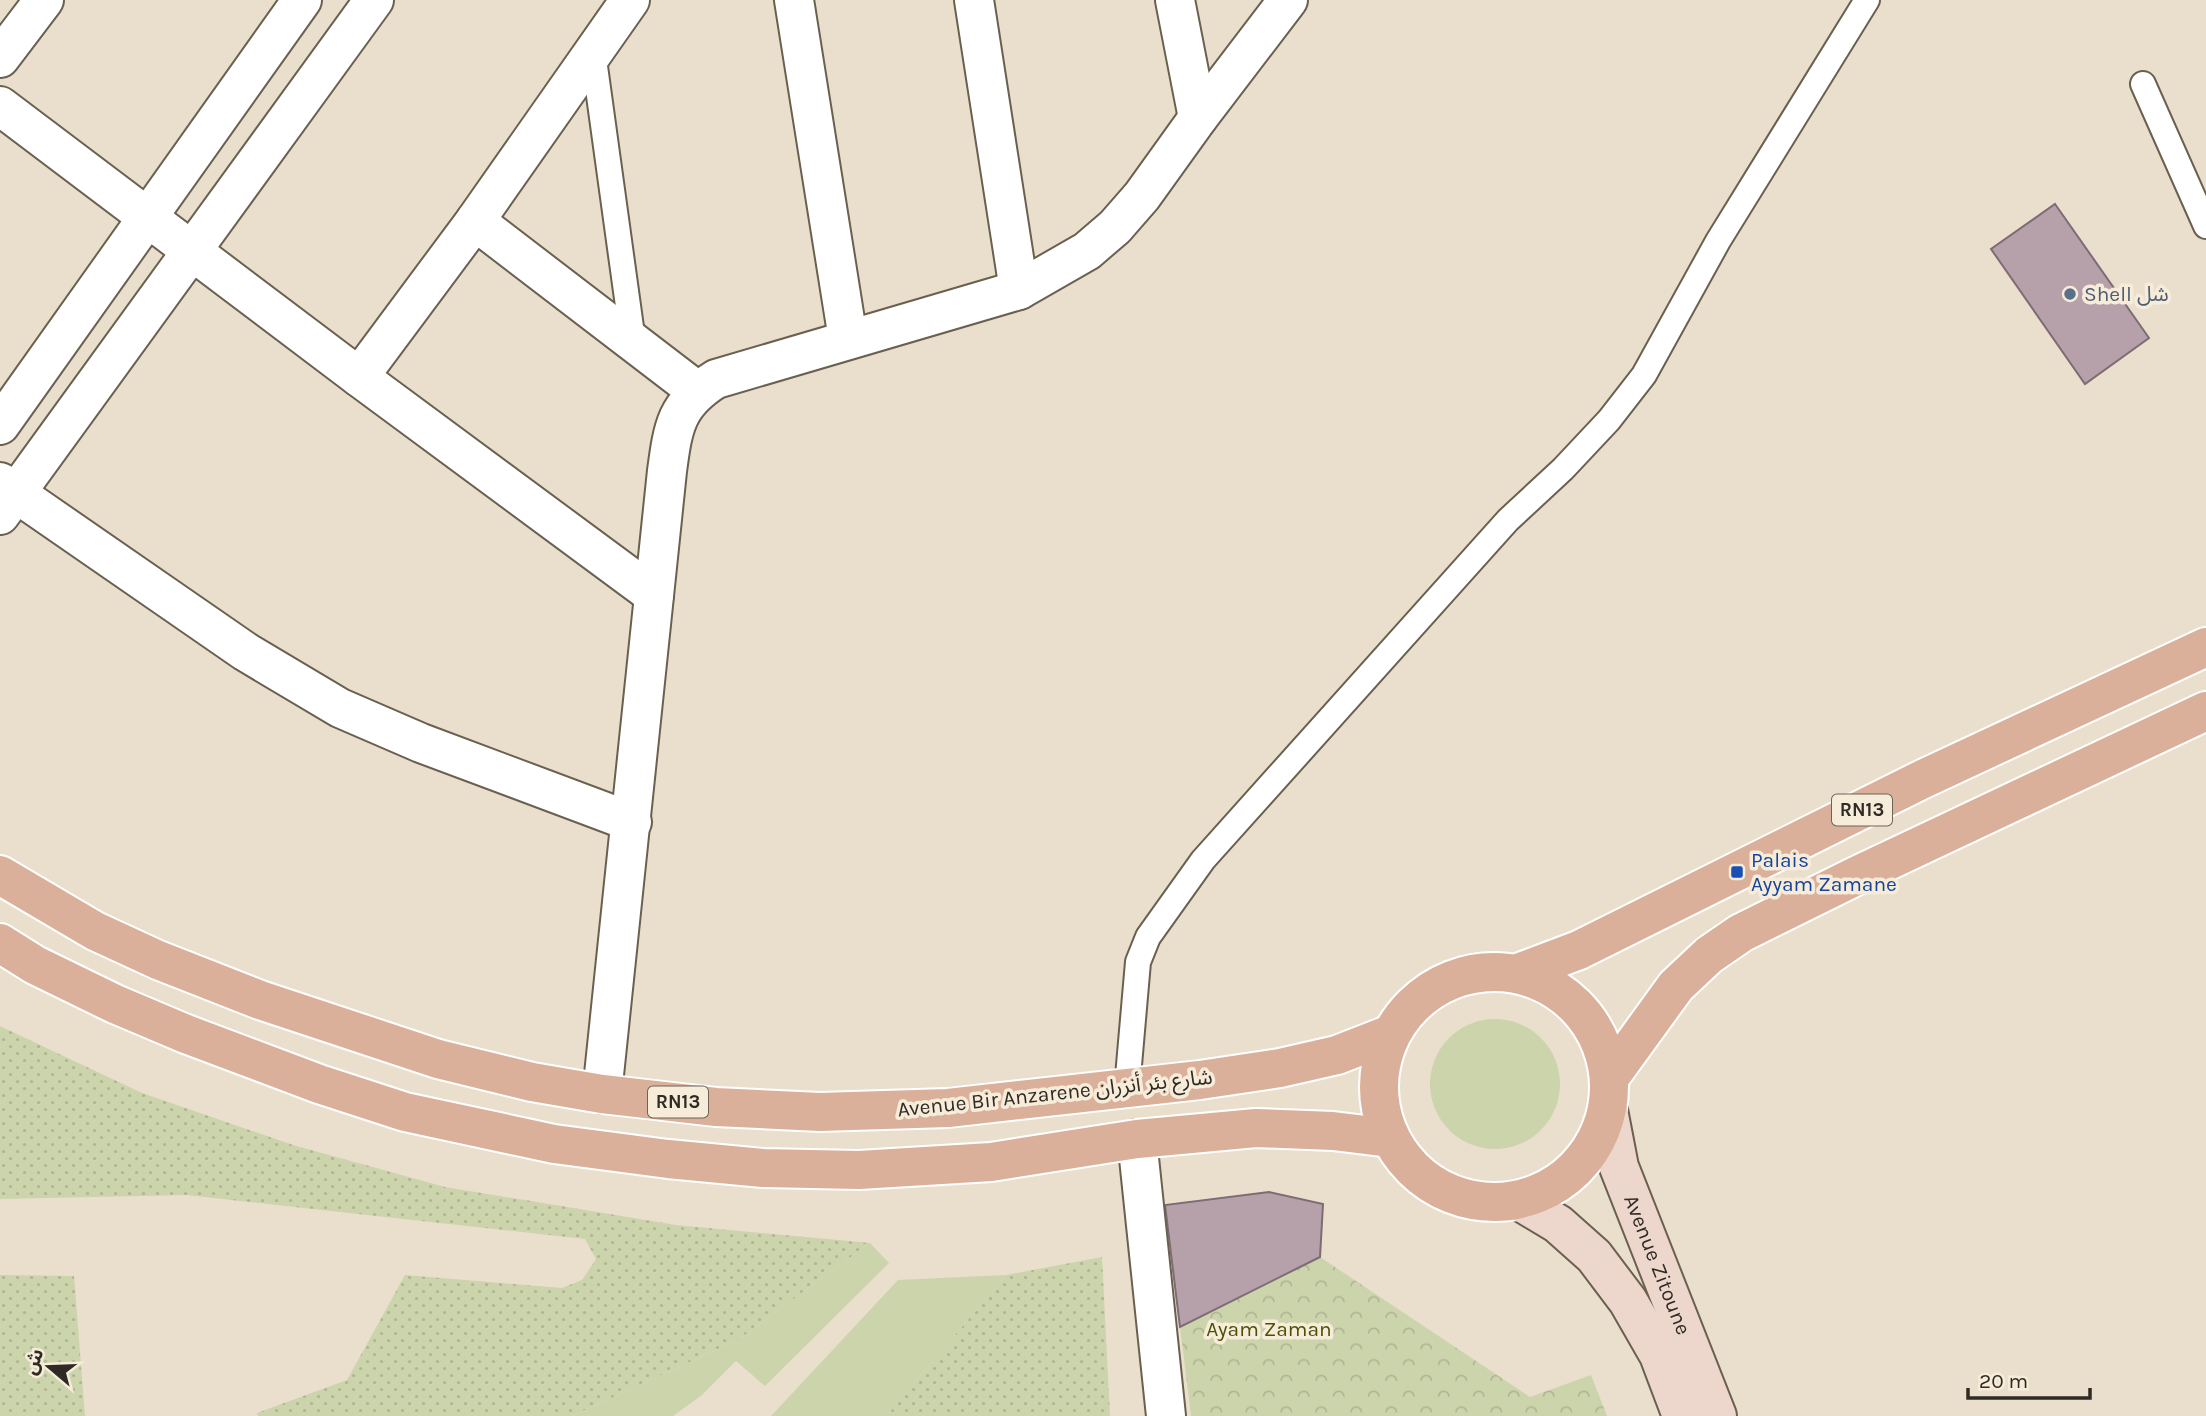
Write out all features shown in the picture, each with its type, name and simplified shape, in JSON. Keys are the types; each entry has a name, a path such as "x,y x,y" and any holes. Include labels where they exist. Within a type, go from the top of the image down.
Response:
{"main road":[{"name":"RN13","path":"1518,974 1579,950 1923,779 2206,647"},
{"name":"RN13","path":"1609,1094 1601,1041 1581,1010 1553,986 1518,974 1480,971 1444,982 1414,1003 1391,1034 1380,1068 1379,1104 1390,1138 1412,1169 1443,1191 1480,1202 1518,1200 1549,1189 1576,1168 1596,1142 1609,1094 1676,986 1709,956 1741,933 1858,875 2206,711"},
{"name":"Avenue Bir Anzarene شارع بئر أنزران","path":"0,875 95,931 158,960 260,1000 438,1059 532,1082 602,1094 716,1107 820,1112 948,1108 1280,1068 1337,1055 1391,1034"},
{"path":"0,943 34,965 114,1004 319,1084 405,1112 554,1144 763,1168 859,1170 991,1162 1137,1139 1256,1129 1333,1131 1390,1138"},
{"name":"Avenue Zitoune","path":"1609,1094 1619,1167 1717,1416"},
{"name":"Avenue Zitoune","path":"1518,1200 1558,1224 1594,1256 1628,1301 1659,1354 1682,1416"}],"street":[{"path":"0,58 44,0"},
{"path":"0,425 302,0"},
{"path":"374,0 5,497 246,652 340,708 421,743 632,822"},
{"path":"359,377 475,221 630,0"},
{"path":"794,0 848,339"},
{"path":"974,0 1019,290"},
{"path":"1175,0 1198,118"},
{"path":"602,1094 672,434 684,408 697,391 716,379 1019,290 1087,251 1115,228 1142,196 1288,0"},
{"path":"0,106 654,595"},
{"path":"475,221 697,391"},
{"path":"1137,1139 1166,1416"}],"lane":[{"path":"1127,1088 1138,962 1147,937 1212,849 1508,520 1563,469 1609,420 1644,375 1718,240 1867,0"},
{"path":"593,52 633,342"},
{"path":"2143,84 2206,226"}],"green space":[{"path":"1495,1019 1520,1024 1541,1038 1555,1059 1560,1084 1555,1109 1541,1130 1520,1144 1495,1149 1470,1144 1449,1130 1435,1109 1430,1084 1435,1059 1449,1038 1470,1024"},
{"path":"0,1026 142,1093 293,1145 445,1187 676,1225 870,1243 738,1340 572,1416 258,1416 257,1413 347,1380 405,1275 562,1288 582,1280 596,1259 585,1239 187,1195 0,1199"},
{"name":"Ayam Zaman","path":"1269,1192 1323,1204 1320,1257 1530,1397 1591,1375 1607,1416 1191,1416 1165,1205"},
{"path":"870,1243 889,1263 765,1386 736,1361 702,1395 673,1416 572,1416 738,1340"},
{"path":"1102,1257 1110,1416 886,1416 1006,1275"},
{"path":"0,1275 74,1276 85,1416 0,1416"},
{"path":"1006,1275 886,1416 771,1416 898,1280"}],"building":[{"name":"Shell شل","path":"2055,204 2149,338 2085,384 1991,249"},
{"path":"1269,1192 1323,1204 1320,1257 1180,1327 1165,1205"}],"place":[{"name":"Shell شل","path":"2070,294"},
{"name":"Palais Ayyam Zamane","path":"1737,872"}]}
